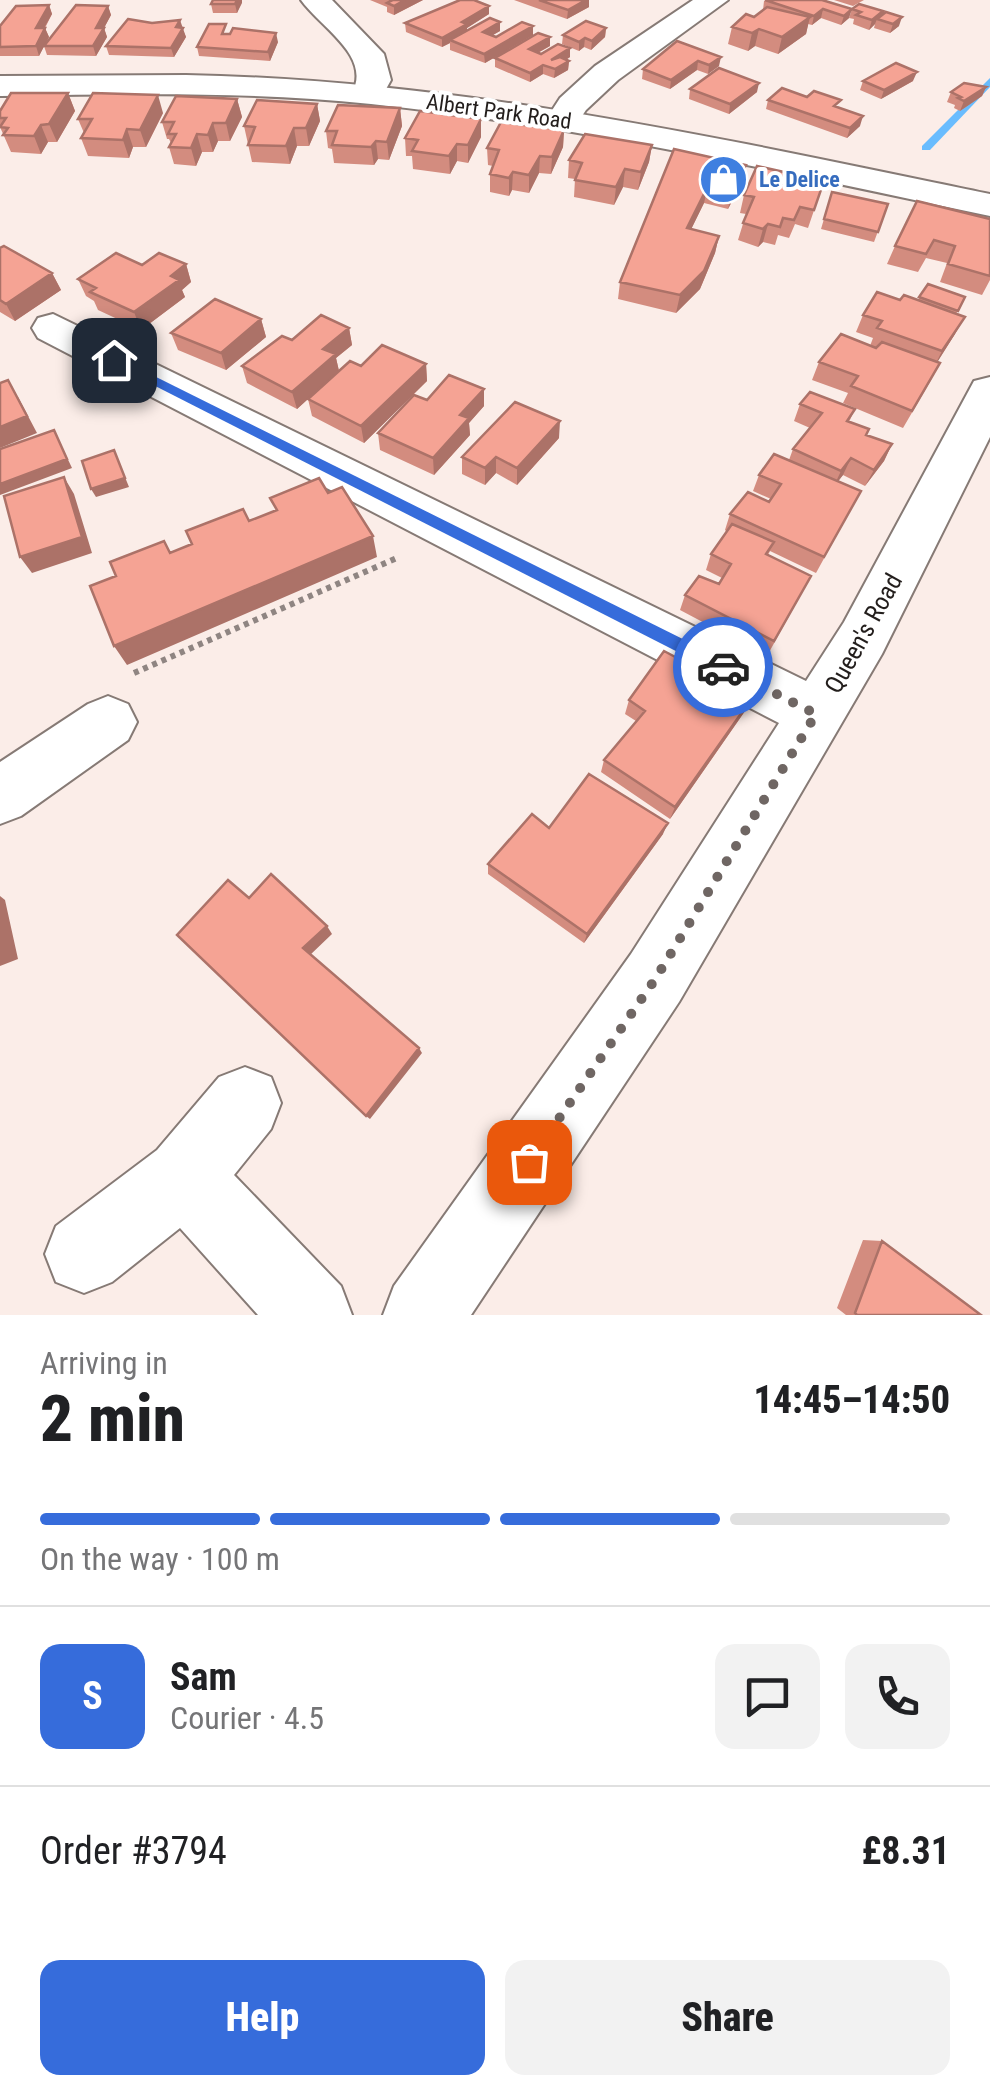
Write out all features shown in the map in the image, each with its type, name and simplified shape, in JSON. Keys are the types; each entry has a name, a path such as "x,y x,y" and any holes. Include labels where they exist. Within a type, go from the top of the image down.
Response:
{"street":[{"path":"316,0 373,61 375,80 368,93"},
{"path":"564,118 568,105 587,88 713,0"},
{"name":"Albert Park Road","path":"0,86 131,84 368,93 564,118 990,205"},
{"path":"52,328 816,714"},
{"name":"Queen's Road","path":"424,1315 656,978 863,638 990,392"},
{"path":"0,796 108,722"},
{"path":"84,1254 184,1177 244,1103"},
{"path":"184,1177 312,1315"}],"path":[{"path":"108,722 131,675 430,544 452,530"}],"building":[{"path":"213,0 237,0 235,4 211,4"},
{"path":"460,0 489,6 442,38 405,23"},
{"path":"539,0 586,0 568,10"},
{"path":"765,0 822,0 852,9 844,16 823,9 814,16"},
{"path":"859,4 883,11 872,20 856,15 861,12 852,9"},
{"path":"49,5 36,28 45,28 36,46 0,47 0,26 16,6"},
{"path":"76,5 108,6 96,28 104,28 93,46 44,46"},
{"path":"767,7 810,17 782,37 759,29 752,33 732,27 746,14 754,17"},
{"path":"886,12 902,17 893,24 877,19"},
{"path":"490,18 500,22 483,32 496,37 522,22 533,26 484,54 450,40"},
{"path":"128,19 152,23 180,20 176,27 183,28 171,48 106,46"},
{"path":"586,21 606,28 592,41 585,38 579,42 563,35"},
{"path":"209,24 226,24 222,34 230,34 233,28 276,33 268,52 197,47"},
{"path":"538,33 550,37 529,49 541,54 558,44 570,48 551,60 560,57 569,61 555,69 543,65 530,73 495,58"},
{"path":"677,41 721,57 709,65 698,61 671,80 643,69"},
{"path":"896,63 917,72 884,90 863,81"},
{"path":"719,68 759,83 730,104 690,89"},
{"path":"964,83 986,87 964,101 951,92"},
{"path":"782,88 807,97 814,91 841,100 834,106 863,116 850,128 768,100"},
{"path":"11,93 68,93 49,124 41,125 34,136 3,135 8,128 0,127 6,118 0,118 0,111"},
{"path":"93,93 158,95 140,130 127,129 123,140 81,138 92,119 78,119"},
{"path":"176,96 237,99 226,123 213,123 208,135 197,134 191,148 169,147 176,134 168,134 174,122 162,122"},
{"path":"257,100 317,104 306,128 294,128 286,146 248,145 255,127 244,126"},
{"path":"338,105 400,108 387,142 376,141 371,147 332,145 337,131 326,131"},
{"path":"420,111 481,119 468,145 457,144 449,156 412,151 418,140 405,138"},
{"path":"501,122 564,130 552,157 540,156 529,175 513,172 509,178 490,174 499,150 487,148"},
{"path":"585,134 652,145 641,172 625,169 616,187 575,180 582,163 569,160"},
{"path":"674,149 746,165 732,191 708,186 687,228 719,236 704,271 680,295 620,282"},
{"path":"757,166 824,181 814,210 800,207 794,220 783,218 780,227 768,224 763,229 743,223 754,197 744,195"},
{"path":"832,192 888,204 878,232 824,219"},
{"path":"917,201 990,219 990,276 948,264 955,246 934,240 926,254 895,246"},
{"path":"4,246 52,273 6,304 0,300 0,248"},
{"path":"116,253 142,265 159,253 186,264 171,276 179,280 134,312 90,292 96,288 78,279"},
{"path":"928,284 965,297 958,311 919,297"},
{"path":"877,292 900,300 904,295 965,317 942,351 877,328 882,321 863,315"},
{"path":"215,299 261,319 221,353 171,333"},
{"path":"321,315 349,328 323,349 336,354 292,392 242,366 282,336 292,340"},
{"path":"841,334 876,348 882,342 940,363 912,411 851,386 858,376 819,362"},
{"path":"382,345 426,364 361,426 308,399 350,361 361,366"},
{"path":"449,375 484,389 460,415 469,418 433,458 378,433 414,395 427,400"},
{"path":"8,380 27,416 0,427 0,383"},
{"path":"810,392 855,409 847,421 869,429 866,435 892,444 874,470 851,458 841,471 793,449 822,413 800,404"},
{"path":"515,402 560,421 517,468 496,457 485,468 462,457"},
{"path":"54,430 67,459 0,484 0,449"},
{"path":"114,450 125,478 91,489 82,461"},
{"path":"774,454 861,491 824,557 730,514 748,492 769,502 781,484 759,475"},
{"path":"64,477 82,537 20,557 4,496"},
{"path":"319,478 328,493 342,487 373,536 114,646 90,586 116,576 110,562 164,541 170,553 192,544 186,531 243,509 249,521 277,510 270,498"},
{"path":"732,524 774,542 766,554 811,576 774,641 685,595 699,576 719,584 731,564 711,554"},
{"path":"664,651 752,698 675,807 604,760 645,711 629,700"},
{"path":"589,774 668,823 587,934 488,864 532,814 549,828"},
{"path":"271,874 327,926 303,948 419,1048 366,1116 177,935 228,880 249,898"},
{"path":"882,1241 981,1315 857,1315"}],"waterway":[{"path":"926,148 990,81"}],"way so far":[{"path":"529,1162 656,978 816,714 723,667"}],"place":[{"name":"Le Delice","path":"724,179"}],"route":[{"path":"114,360 723,667"}]}
